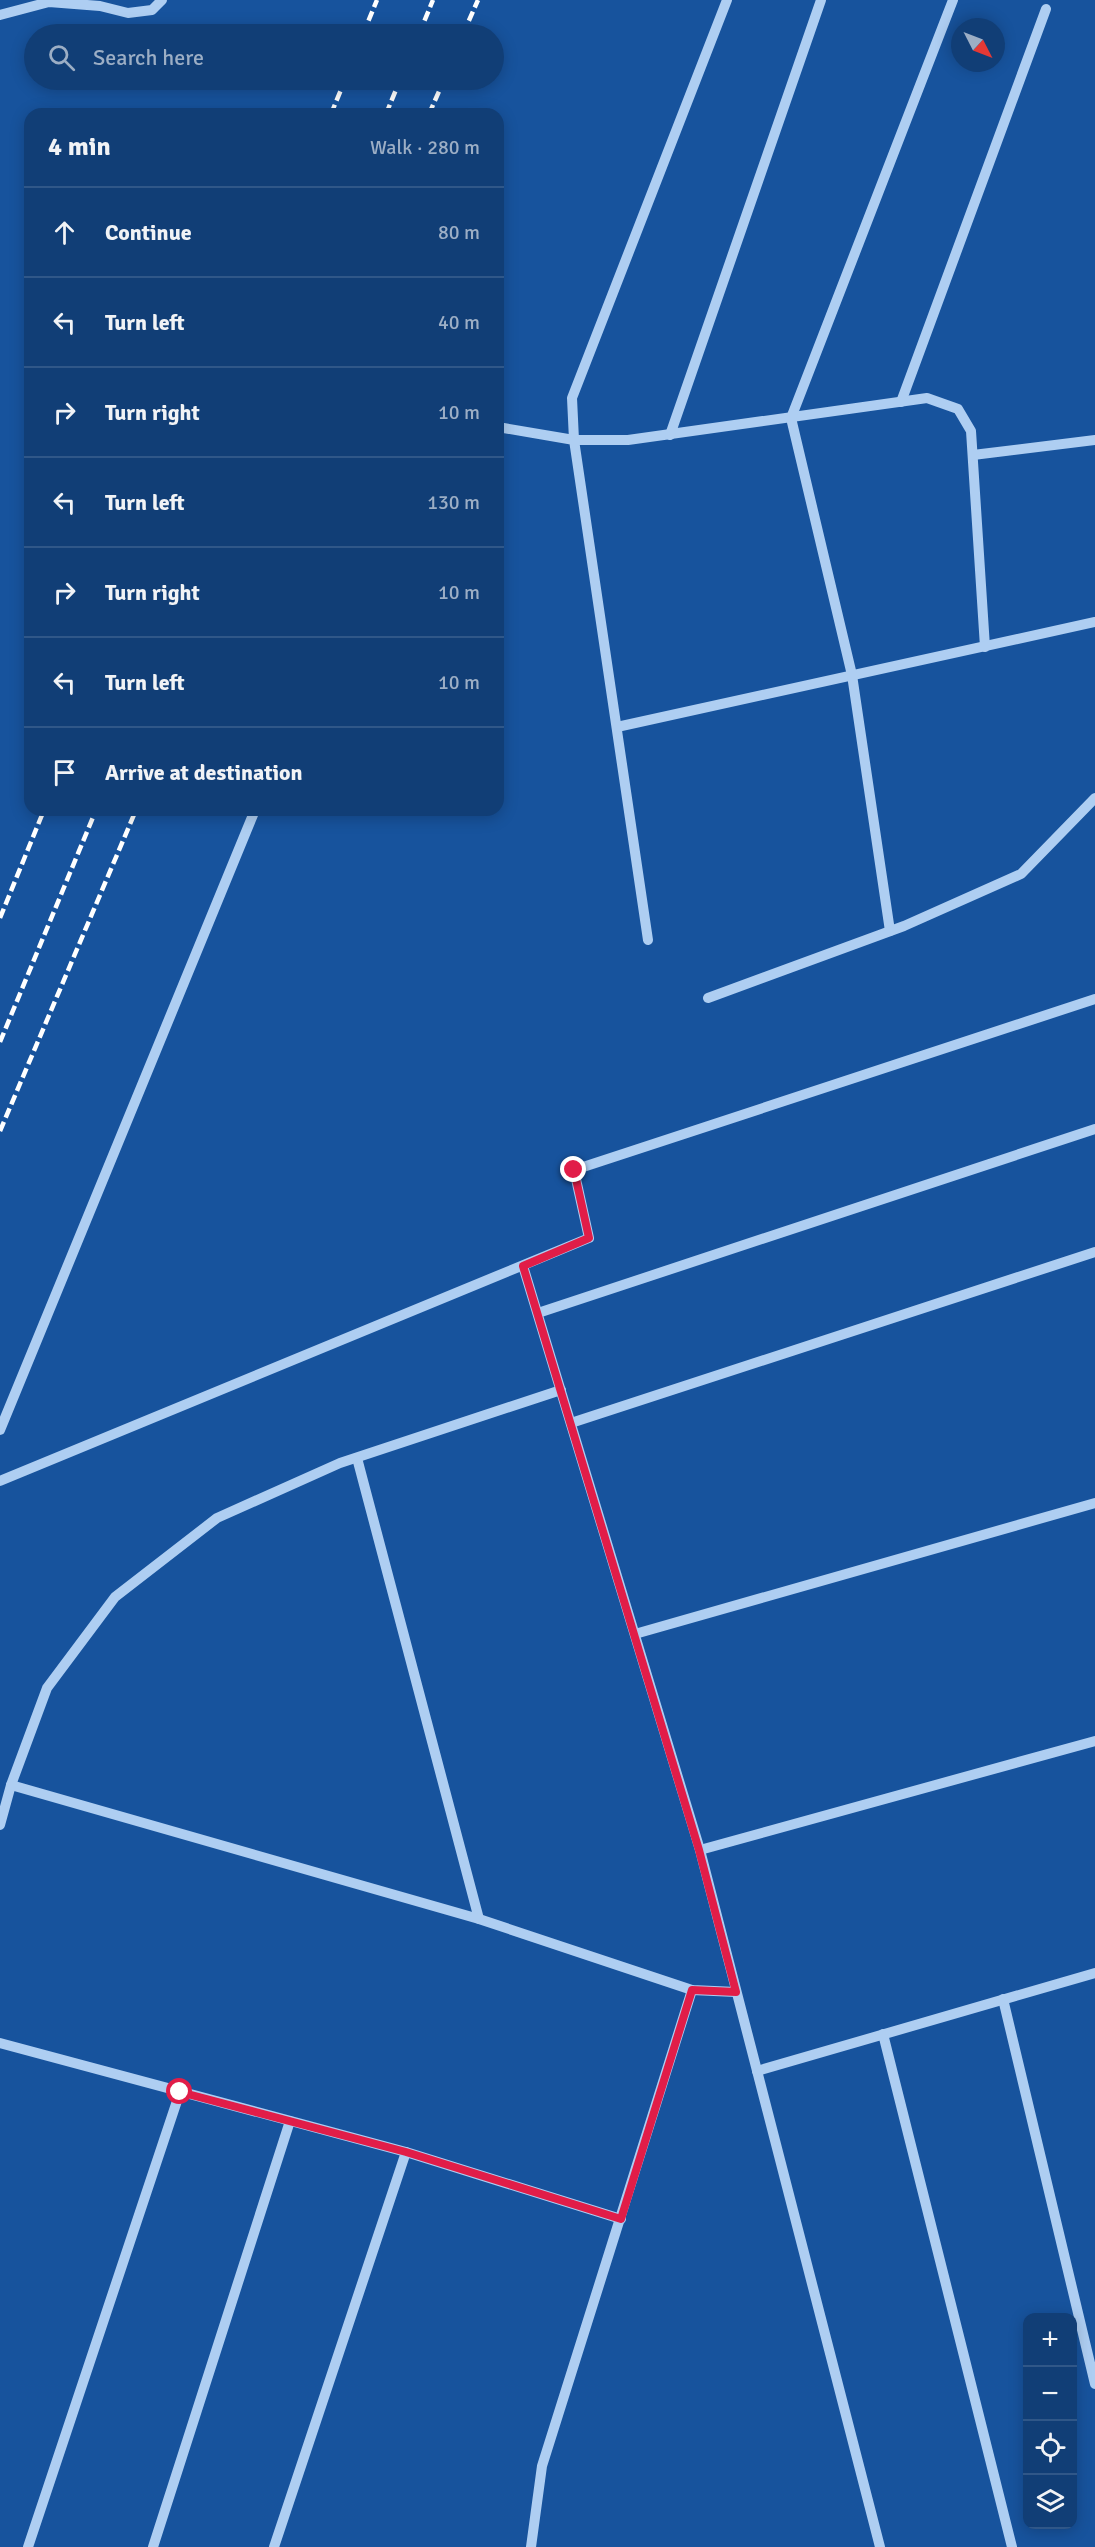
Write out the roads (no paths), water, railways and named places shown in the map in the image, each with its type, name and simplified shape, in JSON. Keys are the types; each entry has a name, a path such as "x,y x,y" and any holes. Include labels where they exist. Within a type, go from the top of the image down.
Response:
{"street":[{"path":"0,15 37,3 49,2 72,3 128,14 152,10 162,0"},
{"path":"648,940 574,440 572,398 727,0"},
{"path":"670,435 821,0"},
{"path":"890,931 852,675 791,418 953,0"},
{"path":"901,402 1046,9"},
{"path":"504,428 574,440 628,440 927,398 958,409 971,431 985,646"},
{"path":"973,455 1095,440"},
{"path":"617,727 1095,622"},
{"path":"708,998 890,931 1021,874 1095,798"},
{"path":"0,1430 253,816"},
{"path":"0,1481 589,1238 574,1170 1095,999"},
{"path":"538,1314 1095,1128"},
{"path":"571,1423 1095,1252"},
{"path":"523,1266 699,1850 880,2547"},
{"path":"0,1825 11,1785 47,1688 115,1597 217,1518 357,1458 561,1390"},
{"path":"357,1458 479,1919"},
{"path":"635,1634 1095,1505"},
{"path":"699,1850 1095,1741"},
{"path":"11,1785 479,1919 692,1990 736,1992"},
{"path":"757,2071 1095,1973"},
{"path":"531,2547 542,2466 692,1990"},
{"path":"1003,1999 1095,2384"},
{"path":"883,2034 1012,2547"},
{"path":"0,2043 406,2152 621,2219"},
{"path":"28,2547 180,2092"},
{"path":"153,2547 290,2121"},
{"path":"274,2547 406,2152"}],"railway":[{"path":"367,24 377,0"},
{"path":"423,24 433,0"},
{"path":"467,24 478,0"},
{"path":"333,108 341,90"},
{"path":"388,108 396,90"},
{"path":"432,108 440,90"},
{"path":"0,918 42,816"},
{"path":"0,1042 94,816"},
{"path":"0,1131 133,816"}]}
